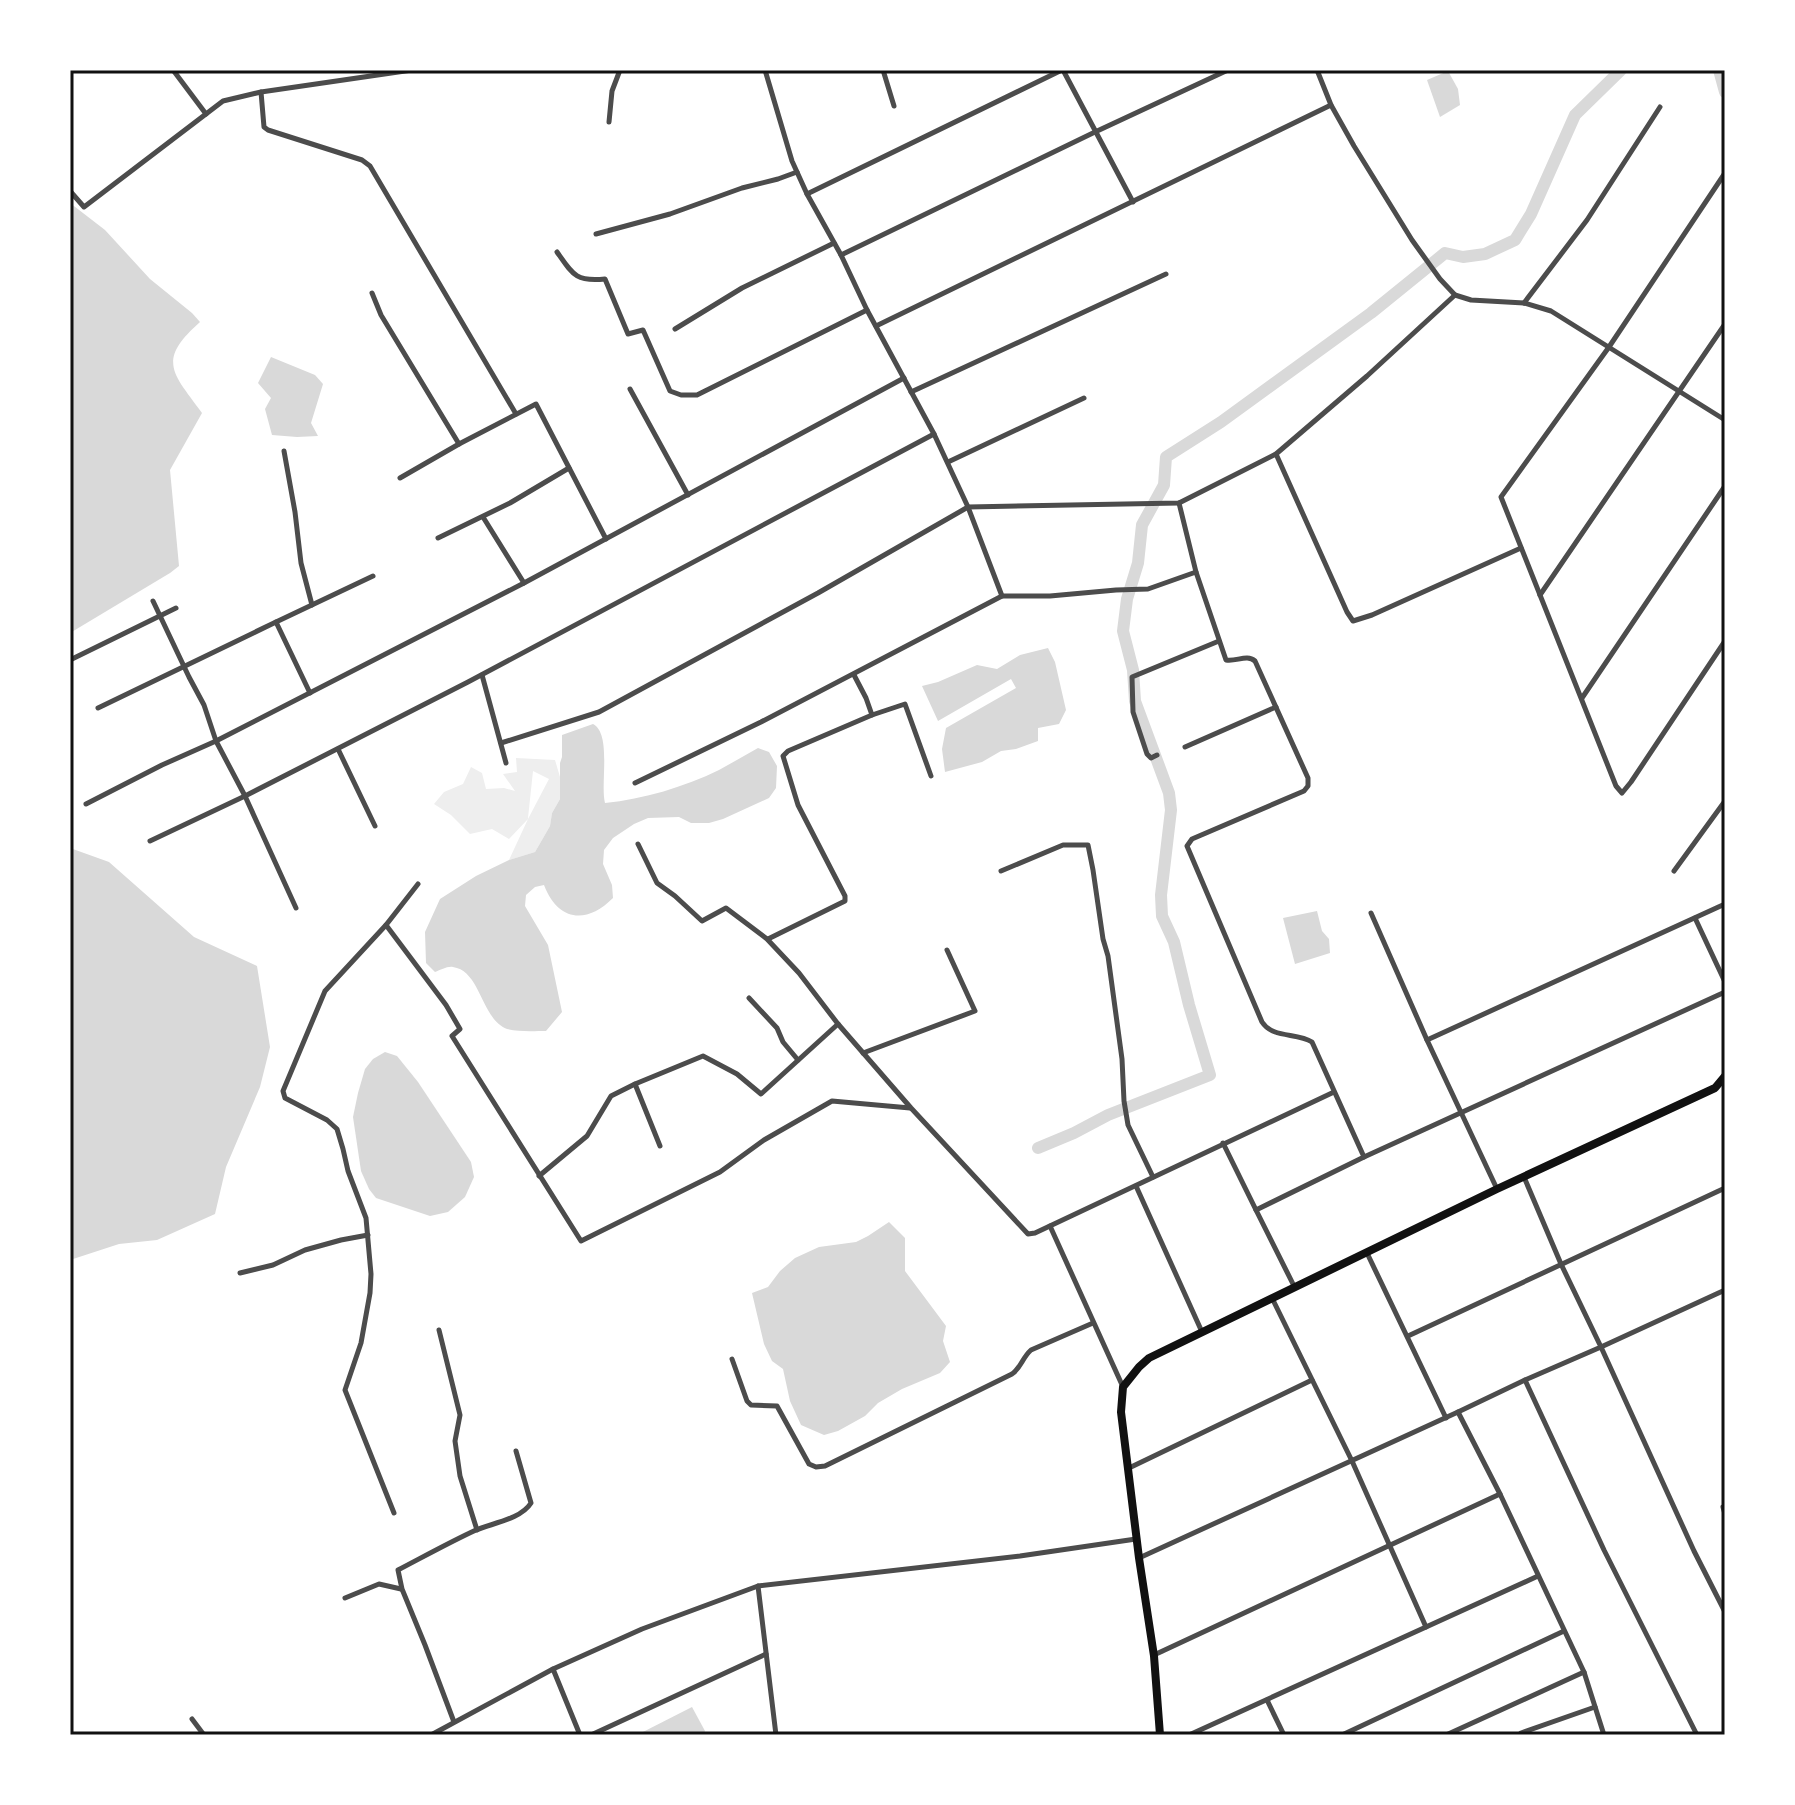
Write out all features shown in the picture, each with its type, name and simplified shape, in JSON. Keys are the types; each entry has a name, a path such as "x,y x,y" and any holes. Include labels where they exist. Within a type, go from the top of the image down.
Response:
{"main road":[{"path":"1160,1735 1154,1656 1121,1412 1123,1387 1139,1367 1149,1358 1294,1286 1715,1088 1725,1076"}],"street":[{"path":"173,70 207,114"},
{"path":"70,191 84,207 223,101 261,92 412,70"},
{"path":"609,122 612,91 620,70"},
{"path":"765,70 797,172 948,462 1002,596"},
{"path":"883,70 894,106"},
{"path":"807,194 1062,70 1133,202"},
{"path":"841,255 1228,70"},
{"path":"1317,70 1331,105 1354,146 1440,279 1455,295 1471,300 1524,303 1551,311 1725,420"},
{"path":"261,92 264,127 268,130 362,160 370,166 516,414"},
{"path":"876,326 1331,105"},
{"path":"1524,303 1587,220 1660,107"},
{"path":"596,234 670,214 797,172"},
{"path":"1725,173 1609,347 1501,497 1616,786 1622,793 1725,641"},
{"path":"675,329 742,288 834,243"},
{"path":"557,252 569,270 586,281 605,279 628,334 643,330 670,391 681,395 697,395 867,310"},
{"path":"911,392 1166,274"},
{"path":"372,293 381,315 459,444"},
{"path":"500,739 599,712 968,507 1179,503 1276,454 1455,295"},
{"path":"1540,595 1725,324"},
{"path":"86,804 524,583 904,378"},
{"path":"630,389 688,495"},
{"path":"948,462 1084,398"},
{"path":"400,478 536,404 606,539"},
{"path":"150,841 482,675 934,434"},
{"path":"284,451 301,563 312,605"},
{"path":"1276,454 1353,621 1521,548"},
{"path":"438,538 510,503 569,468"},
{"path":"1582,699 1725,486"},
{"path":"1179,503 1196,572 1226,660 1252,658 1255,661 1308,778 1304,791 1192,839 1187,846 1262,1022 1266,1029 1273,1032 1304,1037 1312,1042 1364,1157"},
{"path":"483,517 524,583"},
{"path":"635,783 854,675 1002,596 1148,589 1196,572"},
{"path":"98,708 373,576"},
{"path":"153,601 296,908"},
{"path":"70,660 176,608"},
{"path":"276,622 310,693"},
{"path":"1154,756 1147,754 1133,712 1134,676 1219,641"},
{"path":"482,675 506,763"},
{"path":"854,675 872,715"},
{"path":"767,939 843,903 845,899 798,805 783,756 788,751 905,704 931,776"},
{"path":"1185,747 1276,707"},
{"path":"338,749 375,826"},
{"path":"1674,871 1725,801"},
{"path":"638,844 657,883 702,921 726,908 767,939 911,1108 1028,1234 1334,1092"},
{"path":"1001,871 1063,845 1088,845 1108,956 1128,1125 1153,1177"},
{"path":"394,1513 345,1390 361,1343 370,1293 366,1218 348,1171 337,1129 327,1120 285,1098 283,1091 325,991 386,925 418,884"},
{"path":"1427,1040 1725,904"},
{"path":"1371,913 1497,1189"},
{"path":"1695,918 1725,982"},
{"path":"386,925 446,1005 460,1029 452,1036 581,1241 720,1172 764,1140 832,1101 911,1108"},
{"path":"863,1053 975,1011 947,950"},
{"path":"1256,1210 1364,1157 1725,992"},
{"path":"749,998 777,1028 783,1042 798,1060"},
{"path":"539,1176 587,1136 611,1096 703,1056 737,1074 761,1094 838,1024"},
{"path":"635,1084 660,1146"},
{"path":"1223,1143 1294,1286"},
{"path":"1523,1177 1694,1551 1725,1612"},
{"path":"1136,1186 1202,1332"},
{"path":"1408,1336 1725,1188"},
{"path":"1050,1226 1123,1387"},
{"path":"240,1273 273,1265 305,1250 368,1235"},
{"path":"1366,1252 1446,1418"},
{"path":"1139,1558 1725,1290"},
{"path":"1271,1298 1352,1461 1426,1627"},
{"path":"732,1359 747,1401 751,1405 777,1406 809,1464 816,1467 825,1466 1012,1374 1031,1350 1093,1323"},
{"path":"439,1330 460,1415 455,1441 460,1476 477,1530"},
{"path":"1128,1468 1312,1380"},
{"path":"1525,1380 1604,1550 1697,1735"},
{"path":"1458,1412 1584,1672 1604,1735"},
{"path":"454,1722 402,1589 398,1570 530,1506 516,1451"},
{"path":"1154,1656 1500,1494"},
{"path":"431,1735 553,1669 642,1629 758,1586 1137,1539"},
{"path":"1189,1735 1538,1576"},
{"path":"345,1598 379,1584 402,1589"},
{"path":"758,1586 776,1735"},
{"path":"1342,1735 1564,1631"},
{"path":"591,1735 766,1654"},
{"path":"553,1669 580,1735"},
{"path":"1446,1735 1584,1672"},
{"path":"1266,1700 1284,1735"},
{"path":"1522,1735 1595,1707"},
{"path":"192,1719 204,1735"}],"shaded area":[{"path":"1448,71 1458,89 1460,105 1440,117 1427,80"},
{"path":"70,203 105,230 150,279 200,322 178,347 174,367 183,387 202,413 170,470 179,566 70,633"},
{"path":"271,357 315,375 323,384 311,423 318,436 272,435 265,409 271,398 258,383"},
{"path":"1048,648 1055,662 1066,710 1059,724 1038,728 1038,741 945,772 942,749 946,728 1016,688 1011,679 938,721 922,686 977,665 997,669 1020,655"},
{"path":"593,724 599,729 604,748 605,803 634,799 692,782 758,748 769,752 777,766 776,788 769,798 723,819 691,823 679,817 648,818 613,838 604,850 603,864 612,885 613,898 593,912 574,915 565,912 550,897 544,885 535,887 526,895 525,906 548,945 562,1012 546,1031 507,1029 498,1024 470,977 462,970 451,967 435,972 426,963 425,932 440,899 476,876 535,852 550,826 552,813 560,799 562,735"},
{"path":"516,758 555,760 560,777 560,799 552,813 550,826 535,852 509,860 528,819 509,839 492,829 470,834 451,815 434,804 444,792 463,784 471,767 482,773 486,789 515,791 503,774 517,772","holes":["533,771 549,779 528,819"]},
{"path":"70,848 109,862 194,937 257,966 270,1047 260,1087 226,1167 215,1214 157,1240 119,1244 70,1260"},
{"path":"1317,911 1322,931 1329,939 1330,953 1295,964 1283,918"},
{"path":"385,1052 397,1056 418,1082 471,1162 474,1177 465,1197 448,1212 430,1216 376,1198 361,1171 353,1117 365,1069 373,1059"},
{"path":"889,1222 905,1238 905,1271 946,1326 943,1341 950,1362 940,1373 902,1389 878,1403 865,1416 824,1435 801,1425 790,1401 783,1369 772,1361 764,1344 752,1293 768,1287 795,1258 819,1247 856,1242"},
{"path":"692,1707 705,1731 703,1735 637,1735"}],"waterway":[{"path":"1038,1148 1108,1115 1210,1075 1174,942 1162,916 1161,895 1171,810 1169,793 1135,701 1133,670 1123,631 1127,599 1138,563 1142,525 1164,485 1166,457 1221,422 1371,313 1445,253 1463,257 1485,254 1515,240 1531,214 1575,115 1621,70"},
{"path":"1719,70 1725,92"}]}
